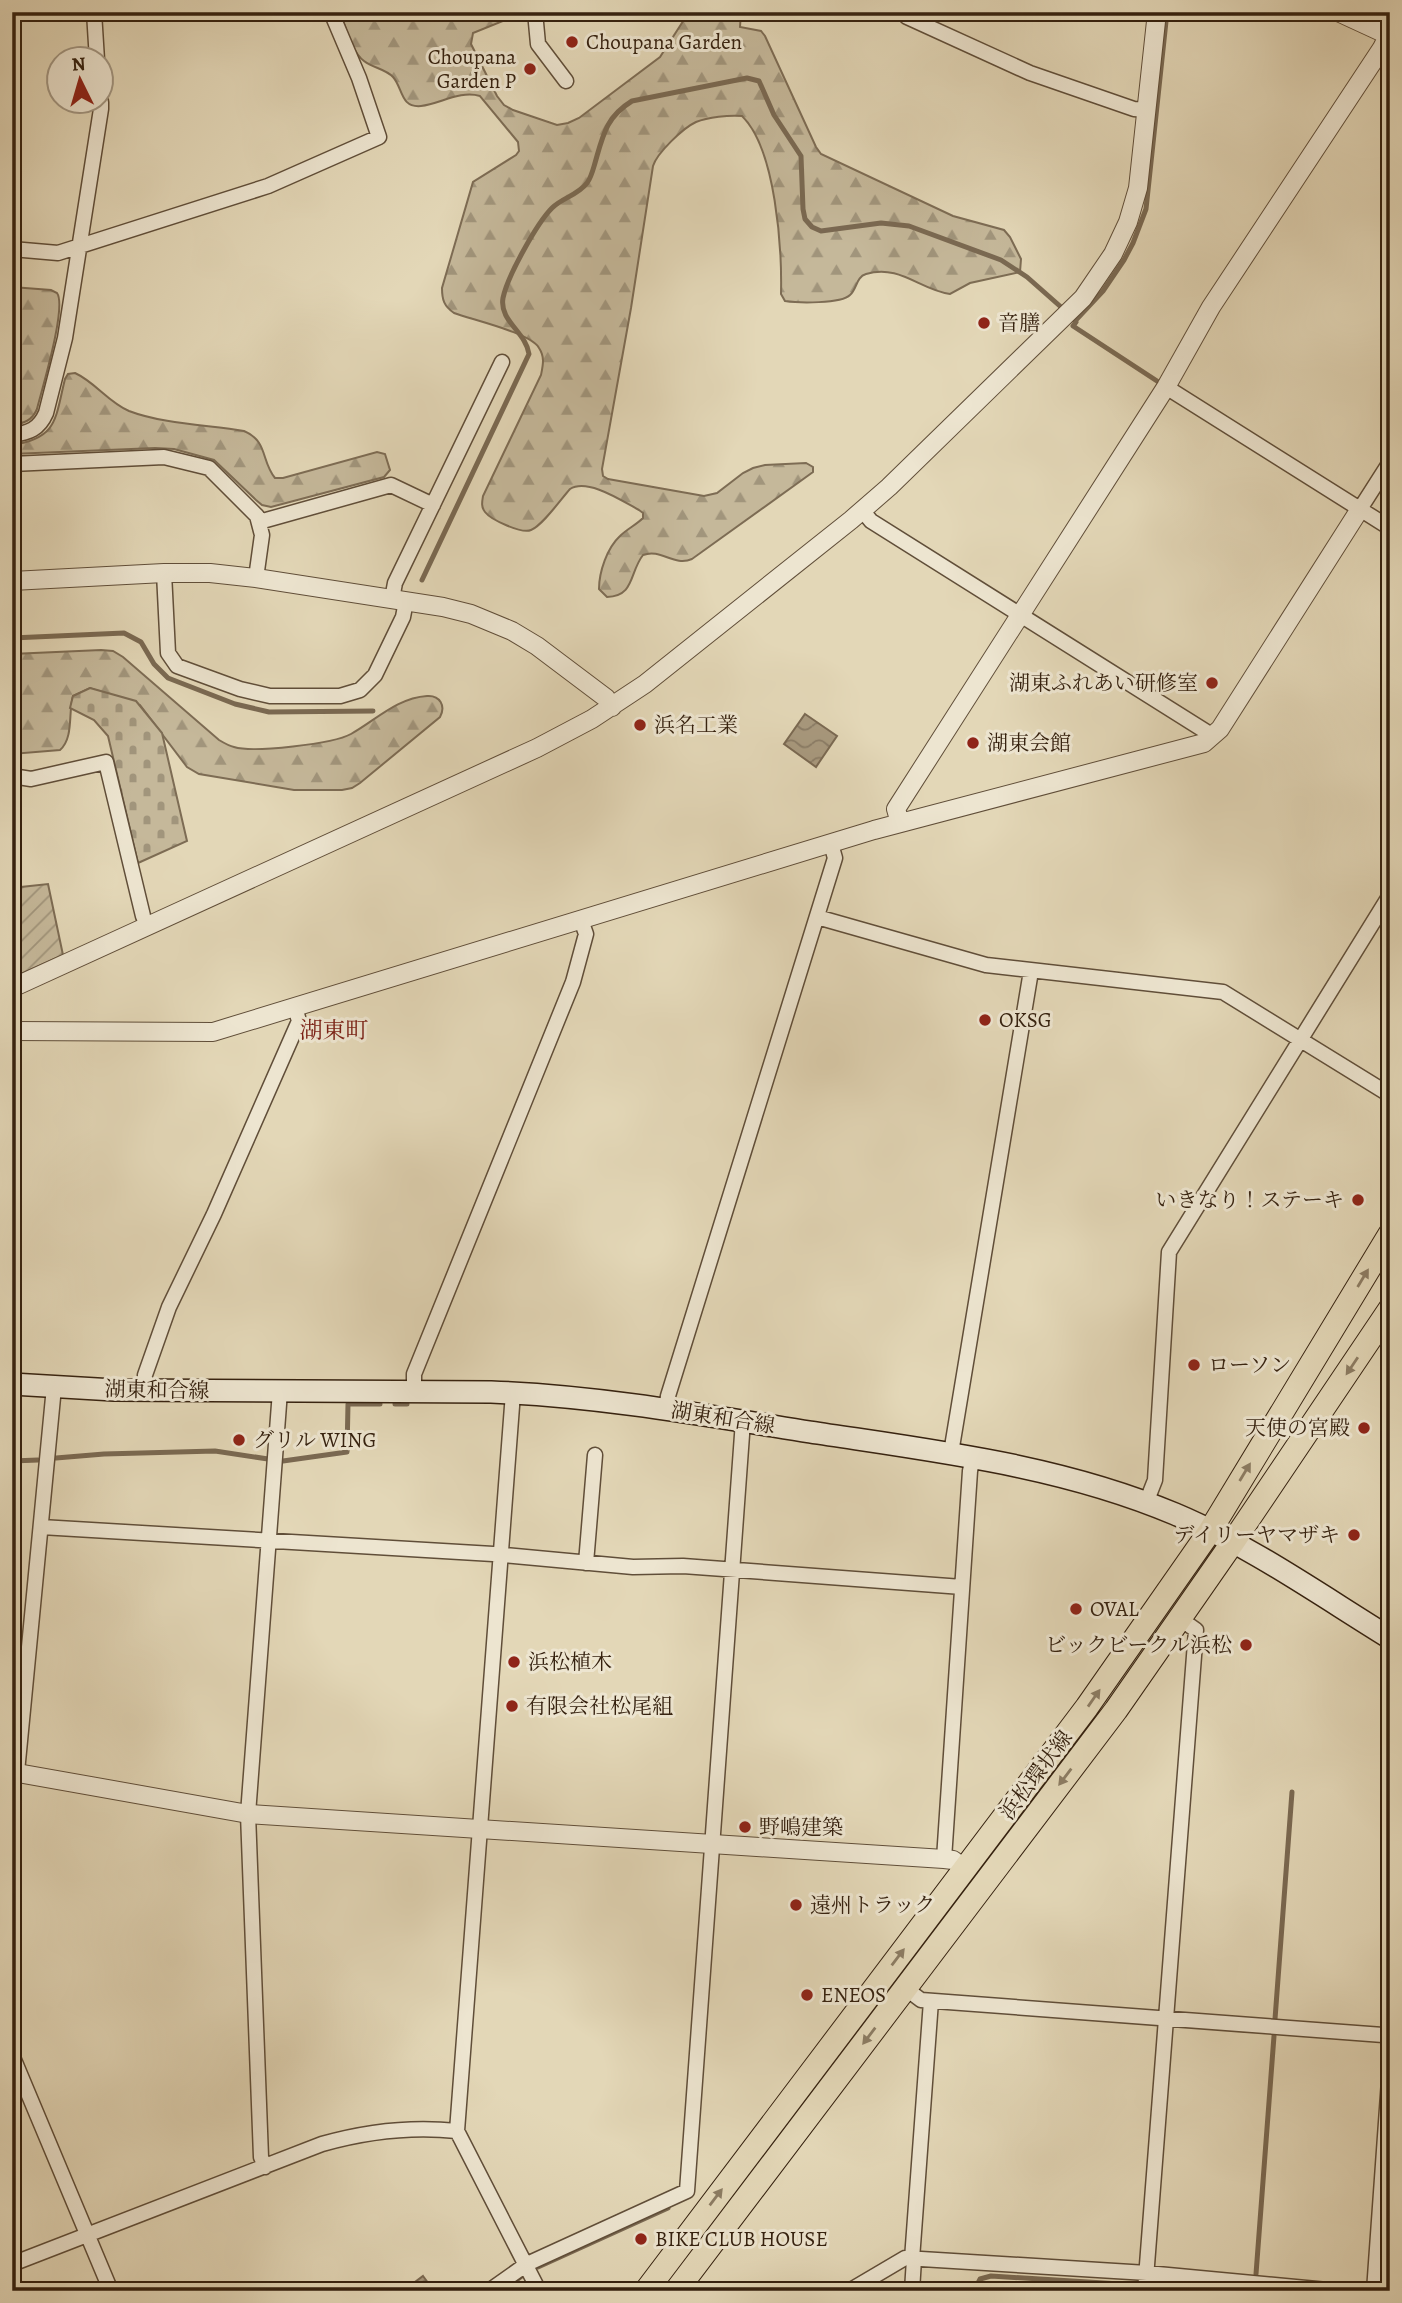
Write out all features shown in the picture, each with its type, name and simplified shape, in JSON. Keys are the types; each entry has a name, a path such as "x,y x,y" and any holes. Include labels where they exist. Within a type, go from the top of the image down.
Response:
{"main road":[{"name":"浜松環状線","path":"646,2291 1087,1707 1210,1531 1390,1234"},
{"name":"浜松環状線","path":"676,2291 1116,1710 1390,1309"},
{"name":"湖東和合線","path":"12,1384 145,1390 513,1393 596,1399 973,1457 1057,1475 1146,1503 1233,1542 1390,1638"}],"street":[{"path":"94,12 96,46"},
{"path":"12,249 58,253 268,186 379,137 359,78 331,12"},
{"path":"535,12 538,44 566,81"},
{"path":"902,12 907,17 1030,73 1134,109 1147,110"},
{"path":"12,988 537,748 612,707 662,672 862,510 1071,311 1094,284 1121,238 1134,205 1141,170 1157,12"},
{"path":"900,823 896,809 1166,387 1211,307 1389,34 1338,12"},
{"path":"12,435 34,430 42,423 46,413 65,338 101,116"},
{"path":"164,573 168,653 177,666 240,689 271,696 340,696 360,690 375,675 404,617 395,583 502,362"},
{"path":"1166,387 1390,528"},
{"path":"12,464 164,457 209,468 257,516 262,535 256,578"},
{"path":"12,1031 212,1032 900,823 1197,745 1213,736 1390,462"},
{"path":"259,522 391,485 433,505"},
{"path":"862,510 871,521 1213,736"},
{"path":"12,581 210,573 457,610 512,631 559,662 606,698 612,707"},
{"path":"12,776 31,779 106,762 143,916 148,926"},
{"path":"666,1409 668,1395 835,858 831,844"},
{"path":"1146,1503 1155,1480 1168,1252 1390,895"},
{"path":"817,917 986,965 1223,992 1390,1095"},
{"path":"414,1391 414,1374 573,982 586,934 581,920"},
{"path":"951,1453 1031,971"},
{"path":"145,1390 145,1376 169,1307 214,1214 299,1021 295,1007"},
{"path":"54,1387 15,1772 248,1814 944,1859 953,1860 965,1869"},
{"path":"265,2167 261,2157 248,1814 280,1391"},
{"path":"513,1393 457,2131 539,2291"},
{"path":"489,2291 527,2264 687,2191 743,1421"},
{"path":"586,1563 595,1455"},
{"path":"944,1859 973,1457"},
{"path":"41,1527 501,1555 633,1567 732,1569 962,1587"},
{"path":"1145,2291 1196,1630 1179,1618"},
{"path":"905,1988 921,2000 931,2001 1390,2034"},
{"path":"912,2291 931,2001"},
{"path":"12,2055 111,2291"},
{"path":"1374,2291 1390,2066"},
{"path":"12,2264 322,2144 375,2131 430,2128 457,2131"},
{"path":"849,2291 905,2258 1147,2273 1338,2291"}],"green space":[{"path":"340,12 514,12 508,19 473,33 471,44 504,105 557,125 579,118 660,57 689,12 741,12 740,27 761,31 765,36 821,154 953,216 1004,230 1021,259 1020,272 970,283 950,294 900,275 878,272 863,276 845,298 819,302 785,301 781,294 775,201 763,151 753,131 742,116 701,120 684,130 665,148 653,166 602,469 603,476 704,496 717,493 743,473 765,465 806,463 813,467 813,472 692,559 679,561 650,553 643,555 627,588 616,596 607,597 599,589 605,561 615,541 643,518 643,513 639,510 595,488 577,486 570,489 541,523 527,531 500,522 488,515 482,506 483,496 541,375 543,358 534,342 525,337 454,313 444,302 442,288 473,182 516,155 519,151 518,142 480,96 458,96 421,106 409,104 393,77 359,57"},
{"path":"12,287 51,290 57,293 59,314 37,409 27,421 12,425"},
{"path":"75,373 129,411 171,421 244,431 252,435 261,446 275,478 377,452 385,454 390,470 384,477 271,507 262,505 214,460 174,449 12,454 12,445 27,442 46,432 56,416 65,379 68,374"},
{"path":"113,651 123,657 219,740 244,749 311,744 342,738 396,705 427,696 435,697 441,702 442,713 360,783 342,790 294,790 199,774 187,767 140,705 90,688 73,696 69,732 60,750 12,754 12,654"},
{"path":"90,688 136,701 162,733 187,841 138,863 108,736 94,720 70,708 73,696"},
{"path":"48,884 63,955 12,978 12,888"}],"water":[{"path":"805,714 837,736 816,767 784,744"},
{"path":"423,2276 434,2291 403,2291"}],"waterway":[{"path":"1075,321 1103,291 1124,260 1146,209 1167,12"},
{"path":"422,580 529,354 503,306 510,277 546,215 556,205 579,191 588,181 607,127 616,114 632,101 747,78 759,81 774,115 801,156 803,209 805,219 812,227 821,231 881,223 909,226 1001,260 1027,277 1061,307"},
{"path":"1076,322 1073,326 1157,381"},
{"path":"12,638 124,633 141,642 154,664 168,678 235,704 269,712 373,711"},
{"path":"283,1461 347,1452 348,1404 380,1404"},
{"path":"395,1404 407,1404"},
{"path":"56,1458 215,1451 268,1459"},
{"path":"12,1461 38,1460"},
{"path":"1275,2019 1292,1792"},
{"path":"1256,2274 1274,2036"},
{"path":"538,2267 668,2208"},
{"path":"502,2291 523,2275"},
{"path":"974,2291 980,2279 991,2276 1136,2285"},
{"path":"1156,2286 1203,2291"}],"place":[{"name":"Choupana Garden","path":"572,42"},
{"name":"Choupana Garden P","path":"530,69"},
{"name":"音膳","path":"984,323"},
{"name":"湖東ふれあい研修室","path":"1212,683"},
{"name":"浜名工業","path":"640,725"},
{"name":"湖東会館","path":"973,743"},
{"name":"OKSG","path":"985,1020"},
{"name":"いきなり！ステーキ","path":"1358,1200"},
{"name":"ローソン","path":"1194,1365"},
{"name":"天使の宮殿","path":"1364,1428"},
{"name":"グリル WING","path":"239,1440"},
{"name":"デイリーヤマザキ","path":"1354,1535"},
{"name":"OVAL","path":"1076,1609"},
{"name":"ビックビークル浜松","path":"1246,1645"},
{"name":"浜松植木","path":"514,1662"},
{"name":"有限会社松尾組","path":"512,1706"},
{"name":"野嶋建築","path":"745,1827"},
{"name":"遠州トラック","path":"796,1905"},
{"name":"ENEOS","path":"807,1995"},
{"name":"BIKE CLUB HOUSE","path":"641,2239"}],"district":[{"name":"湖東町","path":"334,1030"}]}
